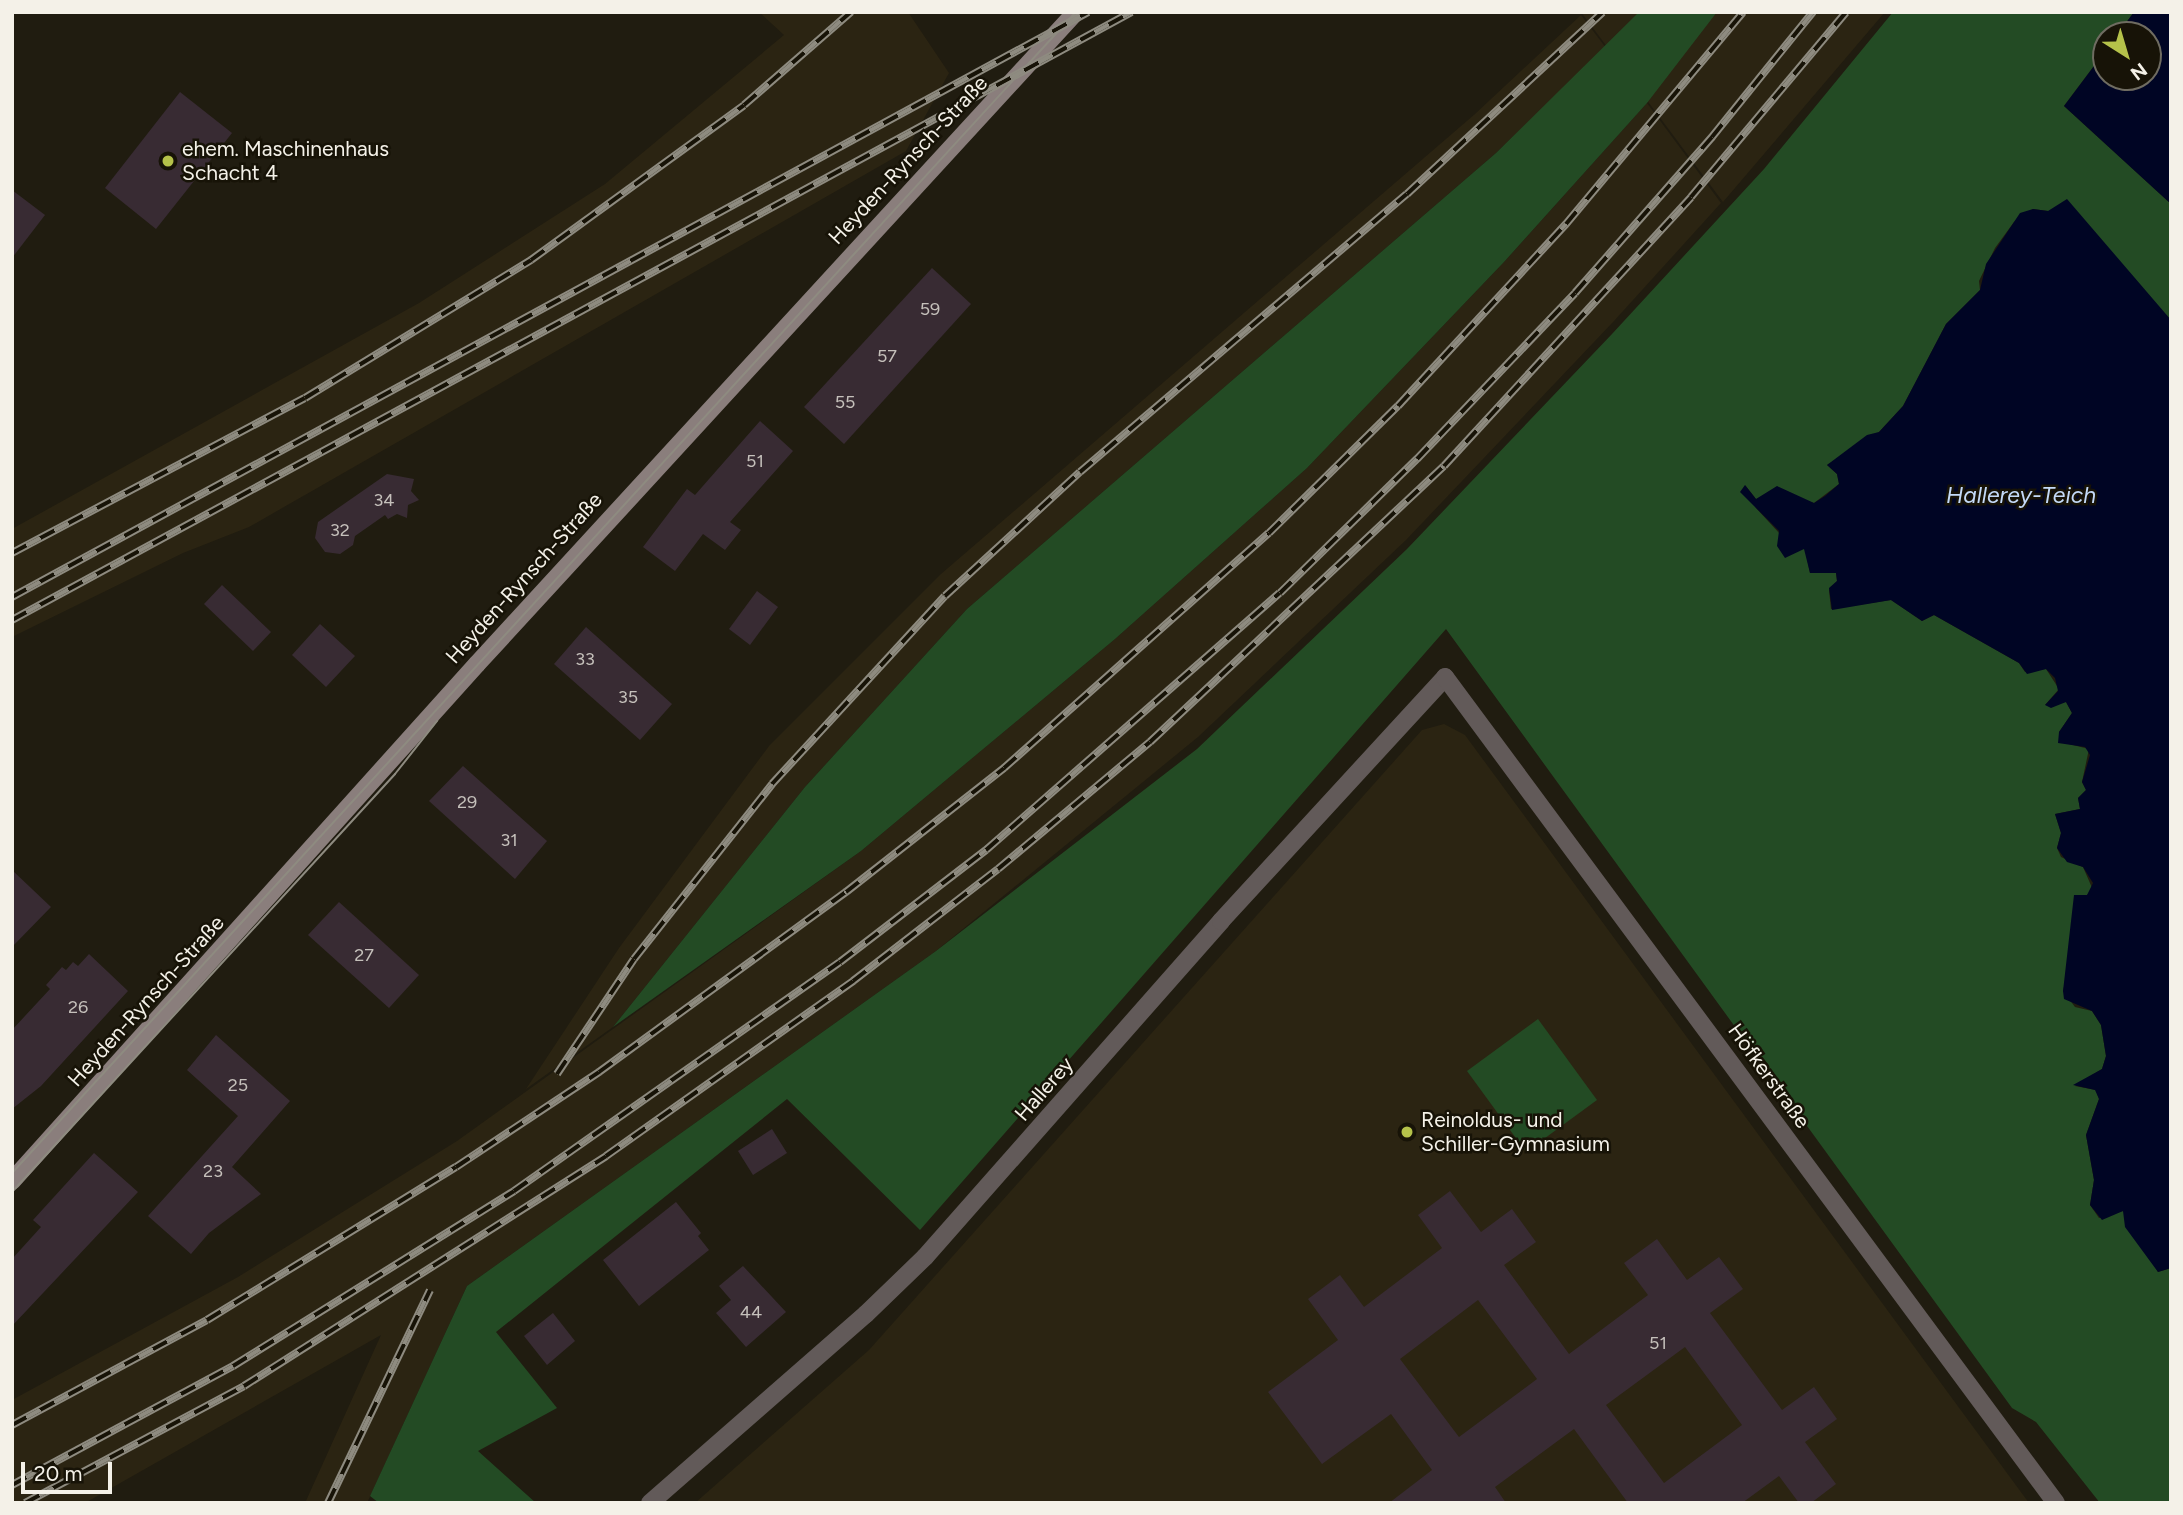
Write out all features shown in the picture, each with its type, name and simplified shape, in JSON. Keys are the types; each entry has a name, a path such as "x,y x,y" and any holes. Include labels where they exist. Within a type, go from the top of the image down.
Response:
{"main road":[{"name":"Heyden-Rynsch-Straße","path":"12,1181 477,664 1076,12"}],"street":[{"name":"Hallerey","path":"650,1503 866,1314 925,1257 1221,921 1445,677"},
{"name":"Höfkerstraße","path":"1445,677 2056,1503"}],"shaded area":[{"path":"759,12 908,12 949,73 906,151 249,527 183,553 12,637 12,529 419,303 605,184 784,35"},
{"path":"1581,12 1885,12 1723,202"},
{"path":"1581,15 1606,48 1496,153 967,609 805,787 613,1027 526,1089 619,948 769,746 941,574 1475,114"},
{"path":"1647,103 1721,203 1614,321 1406,540 1198,737 936,951 467,1286 367,1503 305,1503 381,1335 85,1503 12,1503 12,1400 238,1277 457,1141 861,851 1115,639 1307,468 1504,262"},
{"name":"Reinoldus- und Schiller-Gymnasium","path":"1444,724 1465,735 2029,1503 695,1503 869,1350 1422,730"}],"green space":[{"path":"1639,12 1717,12 1647,103 1504,262 1307,468 1115,639 861,851 613,1027 805,787 967,609 1496,153"},
{"path":"1893,12 2134,12 2127,21 2092,21 2092,69 2064,106 2171,204 2171,320 2048,211 2033,209 2014,222 1995,248 1979,281 1980,290 1946,324 1903,406 1879,432 1827,465 1837,474 1839,484 1814,503 1787,495 1756,499 1745,485 1756,508 1781,535 1805,549 1810,573 1836,573 1837,581 1829,590 1831,609 1891,600 1922,621 1934,615 2019,663 2025,672 2046,669 2059,689 2045,705 2066,702 2072,713 2059,732 2069,744 2089,749 2082,782 2086,790 2078,798 2080,809 2055,814 2061,833 2057,848 2061,857 2083,867 2093,890 2087,895 2063,991 2075,1007 2092,1011 2101,1025 2106,1056 2102,1069 2075,1086 2096,1090 2099,1099 2086,1135 2094,1180 2090,1205 2099,1218 2123,1211 2158,1272 2171,1268 2171,1503 2100,1503 2036,1422 2012,1408 1446,629 920,1230 787,1099 496,1332 557,1408 478,1451 536,1503 379,1503 370,1496 467,1286 936,951 1197,749 1407,549 1612,334 1764,169"},
{"path":"1538,1019 1597,1100 1526,1152 1467,1071"}],"water":[{"path":"2134,12 2171,12 2171,204 2064,106 2092,69 2092,91 2162,91 2162,21 2127,21"},
{"name":"Hallerey-Teich","path":"2067,199 2171,320 2171,1268 2158,1272 2125,1227 2123,1211 2102,1220 2090,1205 2094,1180 2086,1135 2099,1099 2095,1090 2073,1085 2102,1069 2106,1056 2101,1025 2092,1011 2064,999 2063,991 2074,895 2087,895 2093,883 2083,867 2067,862 2057,848 2061,833 2055,814 2080,809 2078,798 2086,790 2082,782 2090,755 2085,747 2058,743 2059,732 2072,713 2066,702 2051,708 2045,705 2058,691 2055,678 2046,669 2027,674 2019,663 1934,615 1922,621 1891,600 1832,610 1829,588 1837,581 1836,573 1810,573 1804,549 1785,558 1777,546 1779,531 1740,492 1745,485 1756,499 1777,486 1814,503 1839,484 1837,474 1827,465 1867,435 1879,432 1903,406 1946,324 1980,290 1986,264 2020,213 2033,209 2048,211"}],"building":[{"name":"ehem. Maschinenhaus Schacht 4","path":"180,92 232,133 156,229 105,188"},
{"path":"12,190 45,215 12,258"},
{"path":"932,268 971,304 844,444 804,407"},
{"path":"760,421 793,451 730,522 741,530 725,550 703,534 675,571 643,547 687,489 695,495"},
{"path":"387,474 414,479 411,491 419,500 408,505 407,518 397,514 388,519 385,515 355,536 353,545 340,554 325,552 315,538 318,522"},
{"path":"222,585 271,632 253,651 204,604"},
{"path":"757,591 778,607 750,645 729,629"},
{"path":"320,624 355,656 326,687 292,655"},
{"path":"586,627 672,704 640,740 554,664"},
{"path":"463,766 547,841 515,879 429,801"},
{"path":"12,870 51,907 12,947"},
{"path":"339,902 419,975 389,1008 308,935"},
{"path":"89,954 128,991 41,1086 12,1109 12,1030 50,989 46,985 62,967 66,970 73,962 78,966"},
{"path":"216,1035 290,1101 232,1167 261,1194 209,1233 191,1254 148,1216 238,1116 187,1070"},
{"path":"772,1129 787,1153 753,1175 738,1151"},
{"path":"94,1153 138,1192 12,1326 12,1259 41,1227 33,1220"},
{"path":"1450,1191 1481,1232 1512,1209 1536,1242 1504,1265 1569,1354 1648,1295 1624,1263 1657,1239 1687,1280 1719,1257 1743,1289 1710,1313 1782,1410 1814,1387 1837,1419 1805,1442 1836,1484 1811,1503 1799,1503 1779,1476 1742,1503 1628,1503 1574,1429 1495,1487 1506,1503 1389,1503 1432,1470 1391,1414 1322,1464 1268,1392 1338,1340 1308,1299 1340,1275 1364,1307 1442,1248 1418,1215","holes":["1478,1300 1537,1379 1459,1437 1400,1359","1685,1347 1742,1425 1664,1483 1606,1405"]},
{"path":"676,1202 701,1233 698,1236 709,1250 639,1306 603,1260"},
{"path":"743,1266 786,1312 746,1347 716,1313 731,1300 719,1286"},
{"path":"553,1313 575,1341 547,1365 524,1336"}],"tram line":[{"path":"12,1173 1076,12"},
{"path":"12,1192 395,774 437,721"}],"railway":[{"path":"12,553 305,398 531,260 744,105 851,12"},
{"path":"12,597 1088,12"},
{"path":"12,620 1132,12"},
{"path":"557,1074 634,959 772,784 945,596 1080,472 1407,194 1603,12"},
{"path":"12,1425 207,1320 456,1167 599,1072 846,892 1004,768 1269,533 1398,406 1566,224 1743,12"},
{"path":"12,1485 233,1366 514,1191 840,962 986,850 1280,593 1417,459 1575,293 1712,137 1813,12"},
{"path":"25,1503 244,1386 606,1156 853,981 998,869 1150,742 1444,466 1691,197 1846,12"},
{"path":"328,1503 430,1290"}],"place":[{"name":"ehem. Maschinenhaus Schacht 4","path":"168,161"},
{"name":"Reinoldus- und Schiller-Gymnasium","path":"1407,1132"}]}
